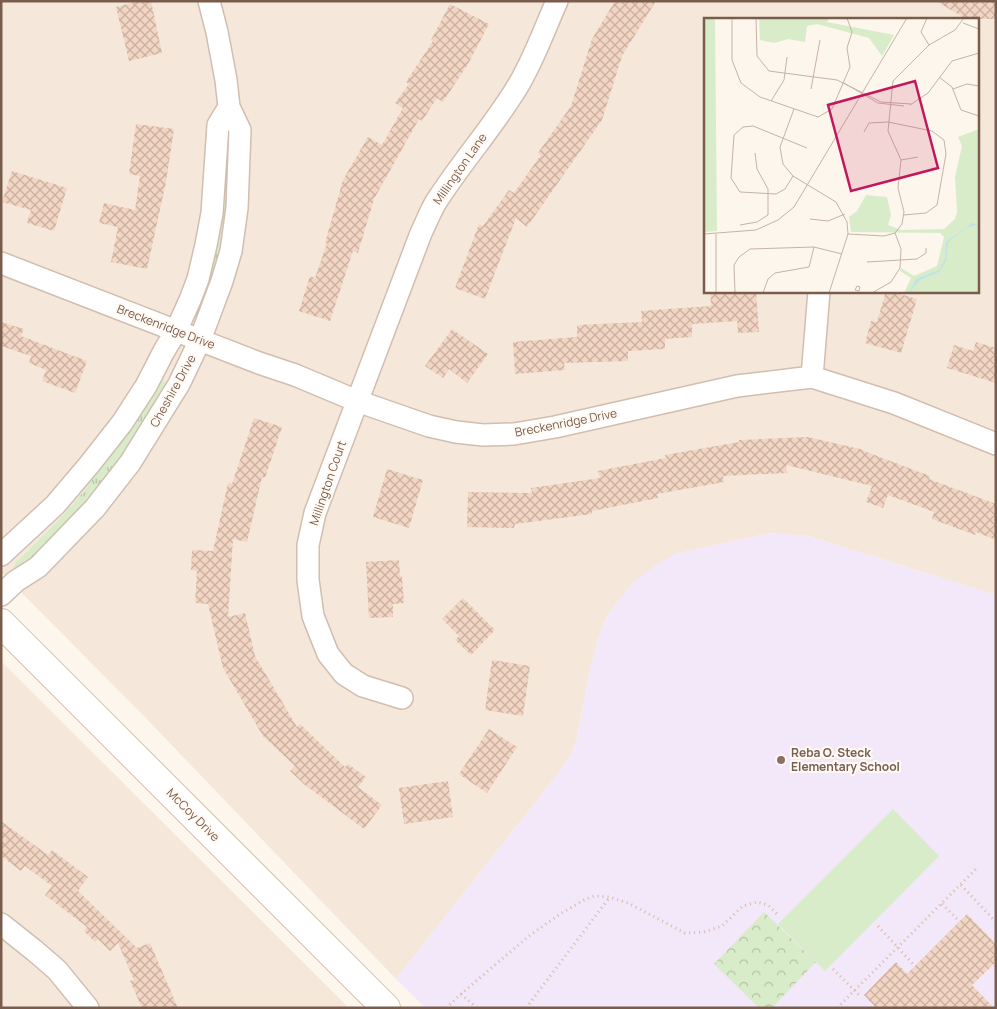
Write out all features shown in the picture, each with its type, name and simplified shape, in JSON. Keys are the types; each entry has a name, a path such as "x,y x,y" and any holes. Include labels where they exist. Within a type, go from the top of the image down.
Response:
{"street":[{"name":"Cheshire Drive","path":"1,595 16,581 38,567 95,508 130,463 179,384 200,340 225,274 231,251 237,208 240,130 229,107 217,32 209,1"},
{"name":"Millington Lane","path":"357,401 421,233 435,204 518,87 557,1"},
{"path":"1,555 55,505 122,423 146,386 176,331 193,293 206,245 212,213 218,125 229,107"},
{"name":"Breckenridge Drive","path":"1,263 259,363 295,375 357,401 429,426 456,432 483,435 514,434 555,427 729,387 812,377 894,403 996,444"},
{"path":"812,377 820,292"},
{"name":"Millington Court","path":"357,401 315,513 308,545 308,580 313,616 328,654 344,674 363,686 402,698"},
{"name":"McCoy Drive","path":"1,623 386,1008"},
{"path":"1,924 57,970 88,1008"}],"path":[{"path":"837,1008 978,867"},
{"path":"960,885 996,922"},
{"path":"446,1008 529,936 560,914 594,896 609,897 628,903 685,933 704,932 722,926 743,906 757,902 768,905 778,915"},
{"path":"526,1008 609,897"},
{"path":"942,904 957,919"},
{"path":"878,926 912,964"},
{"path":"833,969 860,996"},
{"path":"460,995 477,1008"}],"shaded area":[{"path":"1,1 996,1 996,595 808,536 770,533 675,554 606,618 590,669 577,738 573,750 560,771 396,979 140,712 1,572"},
{"name":"Reba O. Steck Elementary School","path":"770,533 808,536 996,595 996,1008 425,1008 396,979 560,771 573,750 598,640 606,618 620,598 635,581 656,565 675,554"},
{"path":"1,661 349,1008 1,1008"}],"green space":[{"path":"226,129 231,132 224,256 207,290 206,286"},
{"path":"162,380 166,383 165,389 110,478 24,570 16,571 14,567 16,562 71,507 105,461 157,382"},
{"path":"893,809 939,856 825,971 778,924"},
{"path":"764,912 816,962 772,1008 759,1008 714,964"}],"building":[{"path":"139,1 151,1 162,53 129,61 116,7"},
{"path":"615,1 656,1 622,56 602,120 527,227 516,218 485,299 455,288 479,224 483,226 509,190 514,193 541,155 538,153 571,106 592,39"},
{"path":"936,1 996,1 996,19 964,18"},
{"path":"450,4 489,24 468,64 443,102 437,98 422,121 419,119 374,199 358,253 353,251 330,321 299,311 310,276 315,278 327,243 325,243 343,180 368,137 382,145 403,108 395,103 409,84 406,82 433,41 431,40"},
{"path":"136,124 174,129 166,182 147,269 111,262 118,227 99,223 104,203 135,210 140,176 129,174"},
{"path":"12,171 67,188 54,231 27,223 31,210 2,202"},
{"path":"710,292 756,292 759,332 738,333 737,321 692,324 692,337 665,339 665,349 628,351 628,361 564,363 565,370 515,374 513,342 577,337 577,325 642,322 641,311 711,306"},
{"path":"886,292 893,292 917,299 901,353 865,343 871,321 877,322"},
{"path":"1,322 24,329 21,336 87,361 75,393 42,381 46,370 29,363 31,356 1,346"},
{"path":"452,329 488,354 467,383 449,369 443,378 425,366"},
{"path":"976,342 996,348 996,383 947,368 954,345 973,351"},
{"path":"254,418 282,427 265,478 262,477 247,542 233,539 228,617 245,613 255,656 297,727 300,724 345,767 348,764 366,777 358,787 382,805 364,829 305,785 290,771 295,766 263,736 223,668 208,604 195,603 197,571 191,570 192,550 213,551 228,483 232,484"},
{"path":"808,437 864,450 930,476 929,479 996,504 996,540 976,532 975,535 932,519 934,512 888,495 883,508 866,502 872,486 786,465 787,473 723,476 724,482 657,494 658,498 592,511 592,514 515,524 514,528 467,527 468,492 532,493 531,488 600,478 598,471 666,458 665,455 739,442 739,440"},
{"path":"387,469 423,480 409,528 373,517"},
{"path":"399,560 404,603 393,604 393,617 369,618 366,562"},
{"path":"463,598 495,630 471,655 455,640 459,636 442,619"},
{"path":"492,660 530,666 523,716 485,710"},
{"path":"489,729 517,747 487,793 459,774"},
{"path":"448,781 453,817 404,824 399,788"},
{"path":"1,821 48,855 52,850 88,877 78,891 137,948 150,943 178,1008 142,1008 130,981 134,980 118,943 110,951 98,939 95,942 84,931 87,927 45,895 52,886 25,866 21,871 1,856"},
{"path":"967,914 996,944 996,962 972,985 994,1008 876,1008 864,995 896,962 907,974"}],"place":[{"name":"Reba O. Steck Elementary School","path":"781,760"}]}
